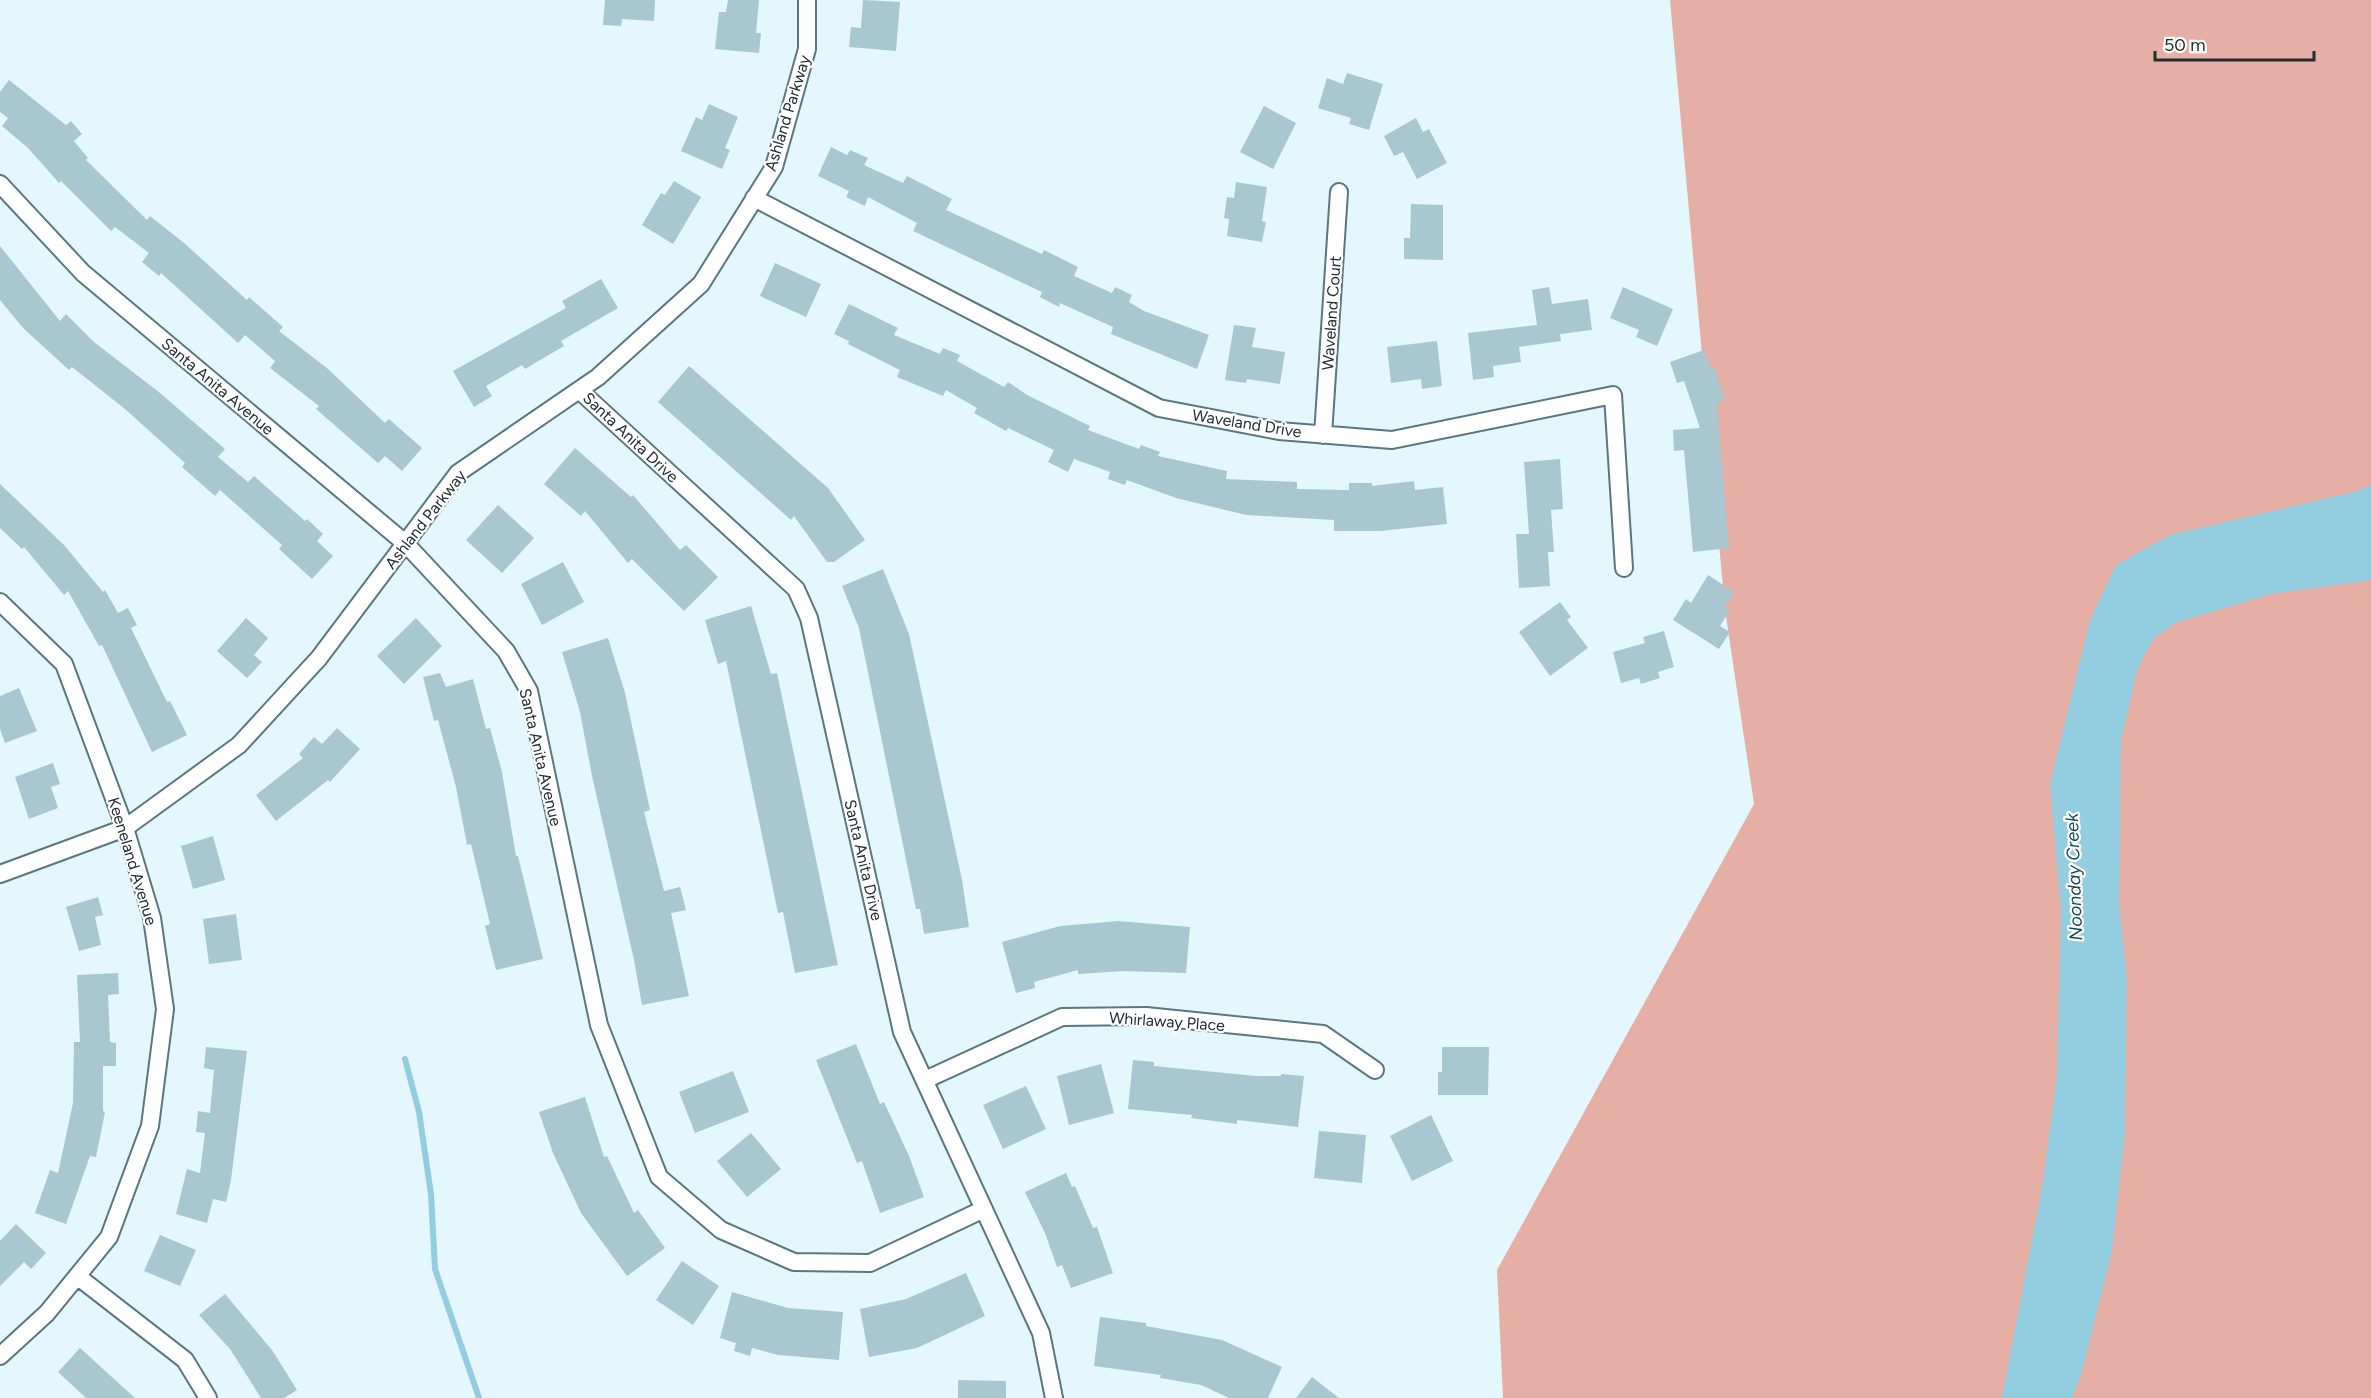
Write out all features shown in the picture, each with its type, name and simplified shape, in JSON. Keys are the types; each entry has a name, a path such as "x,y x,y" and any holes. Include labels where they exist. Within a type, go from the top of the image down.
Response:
{"street":[{"name":"Ashland Parkway","path":"0,874 125,828 239,745 319,658 458,472 598,377 701,284 774,167 807,49 807,0"},
{"name":"Santa Anita Avenue","path":"0,184 83,273 405,543 506,651 529,691 599,1025 659,1177 721,1230 794,1262 870,1263 984,1209"},
{"name":"Waveland Court","path":"1323,435 1339,192"},
{"name":"Waveland Drive","path":"754,198 1159,408 1279,431 1392,440 1613,395 1624,568"},
{"name":"Santa Anita Drive","path":"579,390 796,590 809,618 902,1032 1041,1334 1054,1398"},
{"name":"Keeneland Avenue","path":"0,602 64,664 125,828 152,918 165,1010 150,1126 110,1237 47,1312 0,1356"},
{"name":"Whirlaway Place","path":"925,1080 1062,1017 1146,1016 1323,1034 1375,1070"},
{"path":"77,1276 185,1360 208,1398"}],"shaded area":[{"path":"1670,0 2371,0 2371,1398 1503,1398 1497,1270 1754,804 1725,610"}],"water":[{"name":"Noonday Creek","path":"2371,485 2371,580 2271,594 2175,623 2153,639 2137,670 2121,741 2119,901 2127,979 2125,1133 2112,1251 2081,1375 2072,1398 2002,1398 2043,1182 2057,1075 2061,913 2050,784 2090,620 2116,565 2170,535 2358,491"}],"building":[{"path":"605,0 655,0 654,21 622,19 621,26 603,25"},
{"path":"728,0 759,0 756,33 761,33 759,53 715,49 719,12 726,12"},
{"path":"863,0 900,2 896,51 849,47 851,27 861,28"},
{"path":"1347,73 1383,84 1369,130 1349,124 1351,118 1318,108 1327,78 1343,84"},
{"path":"9,80 66,125 71,121 82,134 74,141 88,158 86,160 147,220 150,216 184,243 247,300 249,297 283,327 279,331 328,369 385,423 389,419 422,448 402,471 385,456 378,463 316,409 319,406 270,368 275,361 245,335 238,343 161,273 159,276 142,262 149,253 115,227 111,231 61,181 59,183 28,148 2,126 8,118 0,112 0,92"},
{"path":"709,104 738,117 725,148 730,150 722,169 681,151 696,117 702,120"},
{"path":"1264,106 1296,123 1273,169 1240,152"},
{"path":"1416,118 1423,132 1429,129 1447,163 1417,179 1403,152 1394,156 1384,136"},
{"path":"831,147 847,155 850,150 868,158 864,165 903,183 907,176 952,199 946,210 1042,254 1044,250 1078,267 1074,276 1112,293 1115,287 1132,295 1129,302 1144,311 1209,335 1197,369 1111,334 1113,327 1060,303 1059,307 1040,297 1042,292 913,231 917,223 868,197 865,206 846,197 849,191 818,176"},
{"path":"674,181 701,197 673,244 642,225 661,193 665,195"},
{"path":"1236,182 1267,187 1262,221 1266,222 1262,242 1227,236 1229,219 1224,218 1227,197 1234,198"},
{"path":"1411,204 1443,205 1443,260 1404,259 1404,238 1410,238"},
{"path":"0,246 60,321 66,314 94,342 160,393 225,449 218,457 248,482 254,476 323,534 317,541 333,556 312,579 279,549 282,545 220,490 215,496 182,467 185,463 125,409 72,367 69,370 23,328 0,300"},
{"path":"775,263 821,284 806,317 760,296"},
{"path":"601,279 618,308 561,341 564,346 525,369 522,365 486,386 492,396 474,407 453,371 566,308 562,301"},
{"path":"1549,287 1552,304 1588,299 1592,330 1560,334 1561,341 1519,347 1521,362 1493,366 1494,377 1473,380 1468,333 1537,325 1532,290"},
{"path":"1623,287 1673,309 1657,346 1636,337 1639,330 1610,318"},
{"path":"849,304 898,328 894,335 940,354 943,348 960,355 957,361 1004,387 1008,382 1027,395 1090,426 1088,430 1139,449 1141,445 1160,452 1158,456 1227,471 1226,479 1297,482 1297,489 1349,490 1349,483 1372,483 1372,486 1414,481 1415,490 1443,487 1447,524 1380,531 1334,531 1334,520 1246,515 1176,498 1127,480 1125,485 1108,479 1110,472 1074,459 1068,472 1048,462 1054,450 1008,428 1006,431 974,413 977,408 946,390 943,396 897,377 900,370 848,344 849,341 834,334"},
{"path":"1234,325 1256,328 1252,347 1285,352 1280,384 1247,379 1246,383 1225,380"},
{"path":"1437,341 1442,386 1422,389 1421,379 1391,383 1387,347"},
{"path":"1704,350 1711,367 1714,366 1725,400 1717,403 1729,548 1693,552 1684,450 1674,451 1673,430 1700,428 1684,381 1677,383 1670,362"},
{"path":"689,366 828,488 865,540 834,562 827,562 794,516 791,520 658,402"},
{"path":"575,448 631,497 633,495 680,550 686,545 718,577 684,611 632,559 628,563 585,511 581,516 544,484"},
{"path":"1560,459 1563,509 1551,510 1554,552 1548,552 1550,586 1519,588 1516,534 1529,534 1524,462"},
{"path":"0,484 64,545 103,592 105,590 118,613 128,608 137,625 131,628 167,702 170,701 187,735 152,752 102,645 99,646 68,591 64,595 24,547 22,549 0,528"},
{"path":"498,505 534,538 502,573 466,540"},
{"path":"563,562 584,602 542,625 521,584"},
{"path":"883,569 909,634 962,880 969,927 924,934 920,909 916,909 859,628 842,586"},
{"path":"1708,575 1734,592 1725,607 1730,610 1720,626 1730,632 1719,649 1673,620 1686,599 1691,603"},
{"path":"1560,602 1571,617 1567,620 1588,648 1550,676 1519,632"},
{"path":"751,606 771,674 777,673 838,965 795,973 783,912 778,913 726,661 718,664 705,620"},
{"path":"246,618 268,638 254,655 262,662 247,678 217,651"},
{"path":"416,618 442,646 404,684 377,656"},
{"path":"1664,631 1674,667 1658,672 1660,678 1641,684 1639,678 1621,683 1613,652 1645,643 1643,637"},
{"path":"608,638 625,693 650,810 644,812 664,891 680,887 686,910 671,913 689,996 642,1005 580,712 562,652"},
{"path":"440,673 446,687 473,679 486,729 490,728 502,772 516,856 518,856 543,959 496,970 485,926 490,924 471,844 467,845 456,787 438,720 434,721 423,677"},
{"path":"19,688 37,731 5,743 0,729 0,696"},
{"path":"337,728 360,749 330,782 328,780 276,821 256,795 303,758 299,754 314,737 322,744"},
{"path":"53,763 60,784 51,787 58,808 29,819 15,777"},
{"path":"213,836 225,880 193,889 181,846"},
{"path":"98,897 103,915 95,917 101,945 79,951 66,907"},
{"path":"236,914 242,960 209,964 203,919"},
{"path":"1118,921 1190,927 1186,973 1124,971 1078,974 1078,970 1034,982 1035,988 1016,993 1002,942 1060,926"},
{"path":"118,973 119,994 108,995 110,1042 116,1043 116,1066 103,1066 103,1111 105,1112 96,1157 90,1156 66,1224 35,1213 50,1170 58,1173 73,1103 74,1042 80,1042 77,975"},
{"path":"856,1044 880,1104 884,1102 909,1156 924,1197 880,1213 862,1161 857,1163 816,1060"},
{"path":"206,1047 247,1051 231,1180 226,1202 213,1199 207,1223 176,1214 187,1169 200,1173 205,1133 196,1132 198,1111 210,1113 214,1070 204,1068"},
{"path":"1442,1047 1489,1047 1488,1095 1438,1095 1438,1072 1442,1072"},
{"path":"1133,1060 1154,1062 1154,1066 1256,1076 1281,1076 1281,1074 1304,1076 1298,1127 1237,1120 1237,1124 1191,1118 1192,1115 1128,1109"},
{"path":"1101,1064 1114,1113 1069,1125 1057,1076"},
{"path":"733,1071 749,1112 695,1133 679,1092"},
{"path":"1026,1086 1046,1129 1003,1149 983,1105"},
{"path":"585,1097 604,1157 607,1156 634,1213 638,1210 665,1248 627,1276 581,1213 553,1153 539,1112"},
{"path":"1431,1115 1453,1161 1412,1181 1390,1136"},
{"path":"1319,1131 1366,1135 1362,1183 1314,1178"},
{"path":"751,1133 781,1169 747,1197 717,1161"},
{"path":"1066,1173 1072,1187 1075,1186 1093,1228 1097,1227 1113,1273 1071,1288 1062,1265 1057,1267 1045,1233 1025,1192"},
{"path":"16,1224 46,1253 31,1269 24,1262 0,1286 0,1241"},
{"path":"160,1235 196,1250 180,1286 144,1271"},
{"path":"682,1261 719,1286 693,1325 656,1300"},
{"path":"966,1273 985,1316 917,1348 869,1357 860,1309 906,1299"},
{"path":"732,1292 788,1308 843,1312 839,1360 778,1355 752,1348 750,1356 734,1351 736,1343 720,1338"},
{"path":"225,1294 272,1350 297,1390 284,1398 261,1398 230,1349 199,1315"},
{"path":"1100,1317 1146,1323 1146,1326 1222,1340 1282,1367 1268,1398 1229,1398 1201,1385 1160,1378 1161,1375 1094,1366"},
{"path":"80,1348 135,1398 86,1398 58,1372"},
{"path":"1312,1377 1339,1398 1296,1398"},
{"path":"958,1380 1006,1381 1006,1398 958,1398"}],"waterway":[{"path":"405,1059 419,1112 431,1194 435,1269 479,1398"}]}
